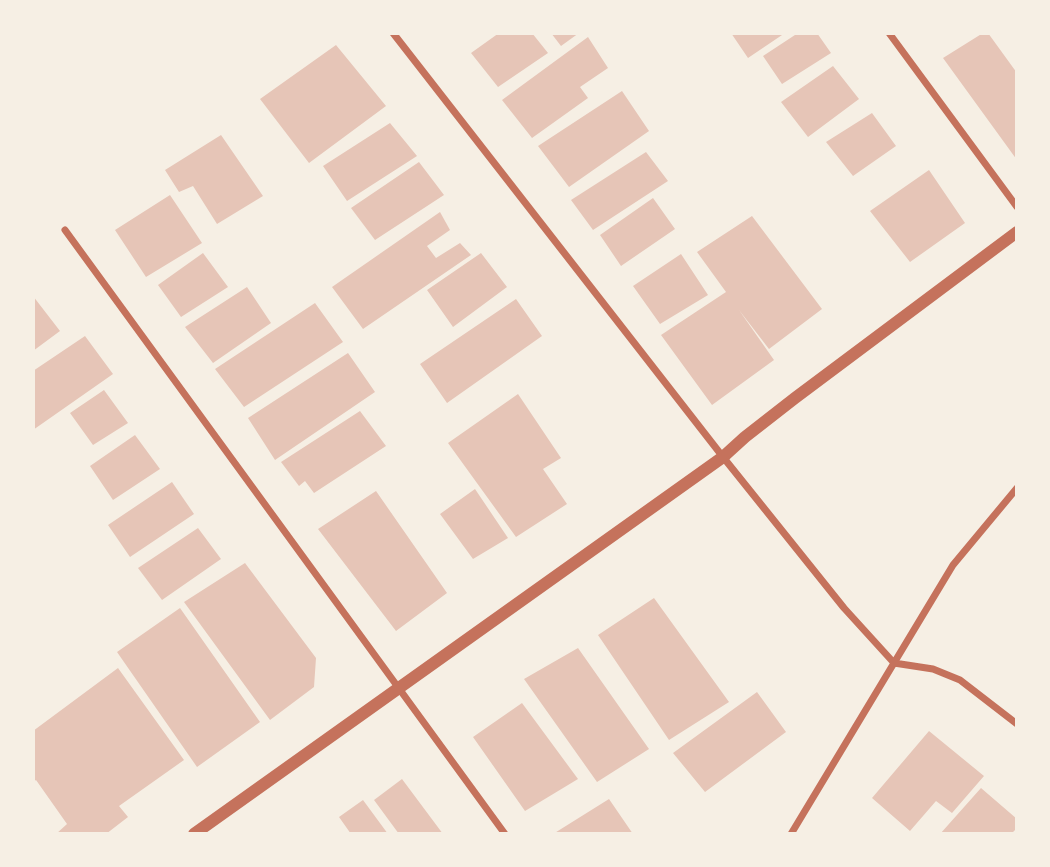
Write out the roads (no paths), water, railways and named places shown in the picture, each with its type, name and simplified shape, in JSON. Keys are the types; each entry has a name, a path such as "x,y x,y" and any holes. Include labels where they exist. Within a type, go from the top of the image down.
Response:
{"street":[{"path":"393,33 844,608 894,663 933,669 960,680 1017,724"},
{"path":"889,33 1017,207"},
{"path":"65,230 505,834"},
{"path":"194,834 723,457 795,398 1017,232"},
{"path":"791,834 953,565 1017,488"}]}
